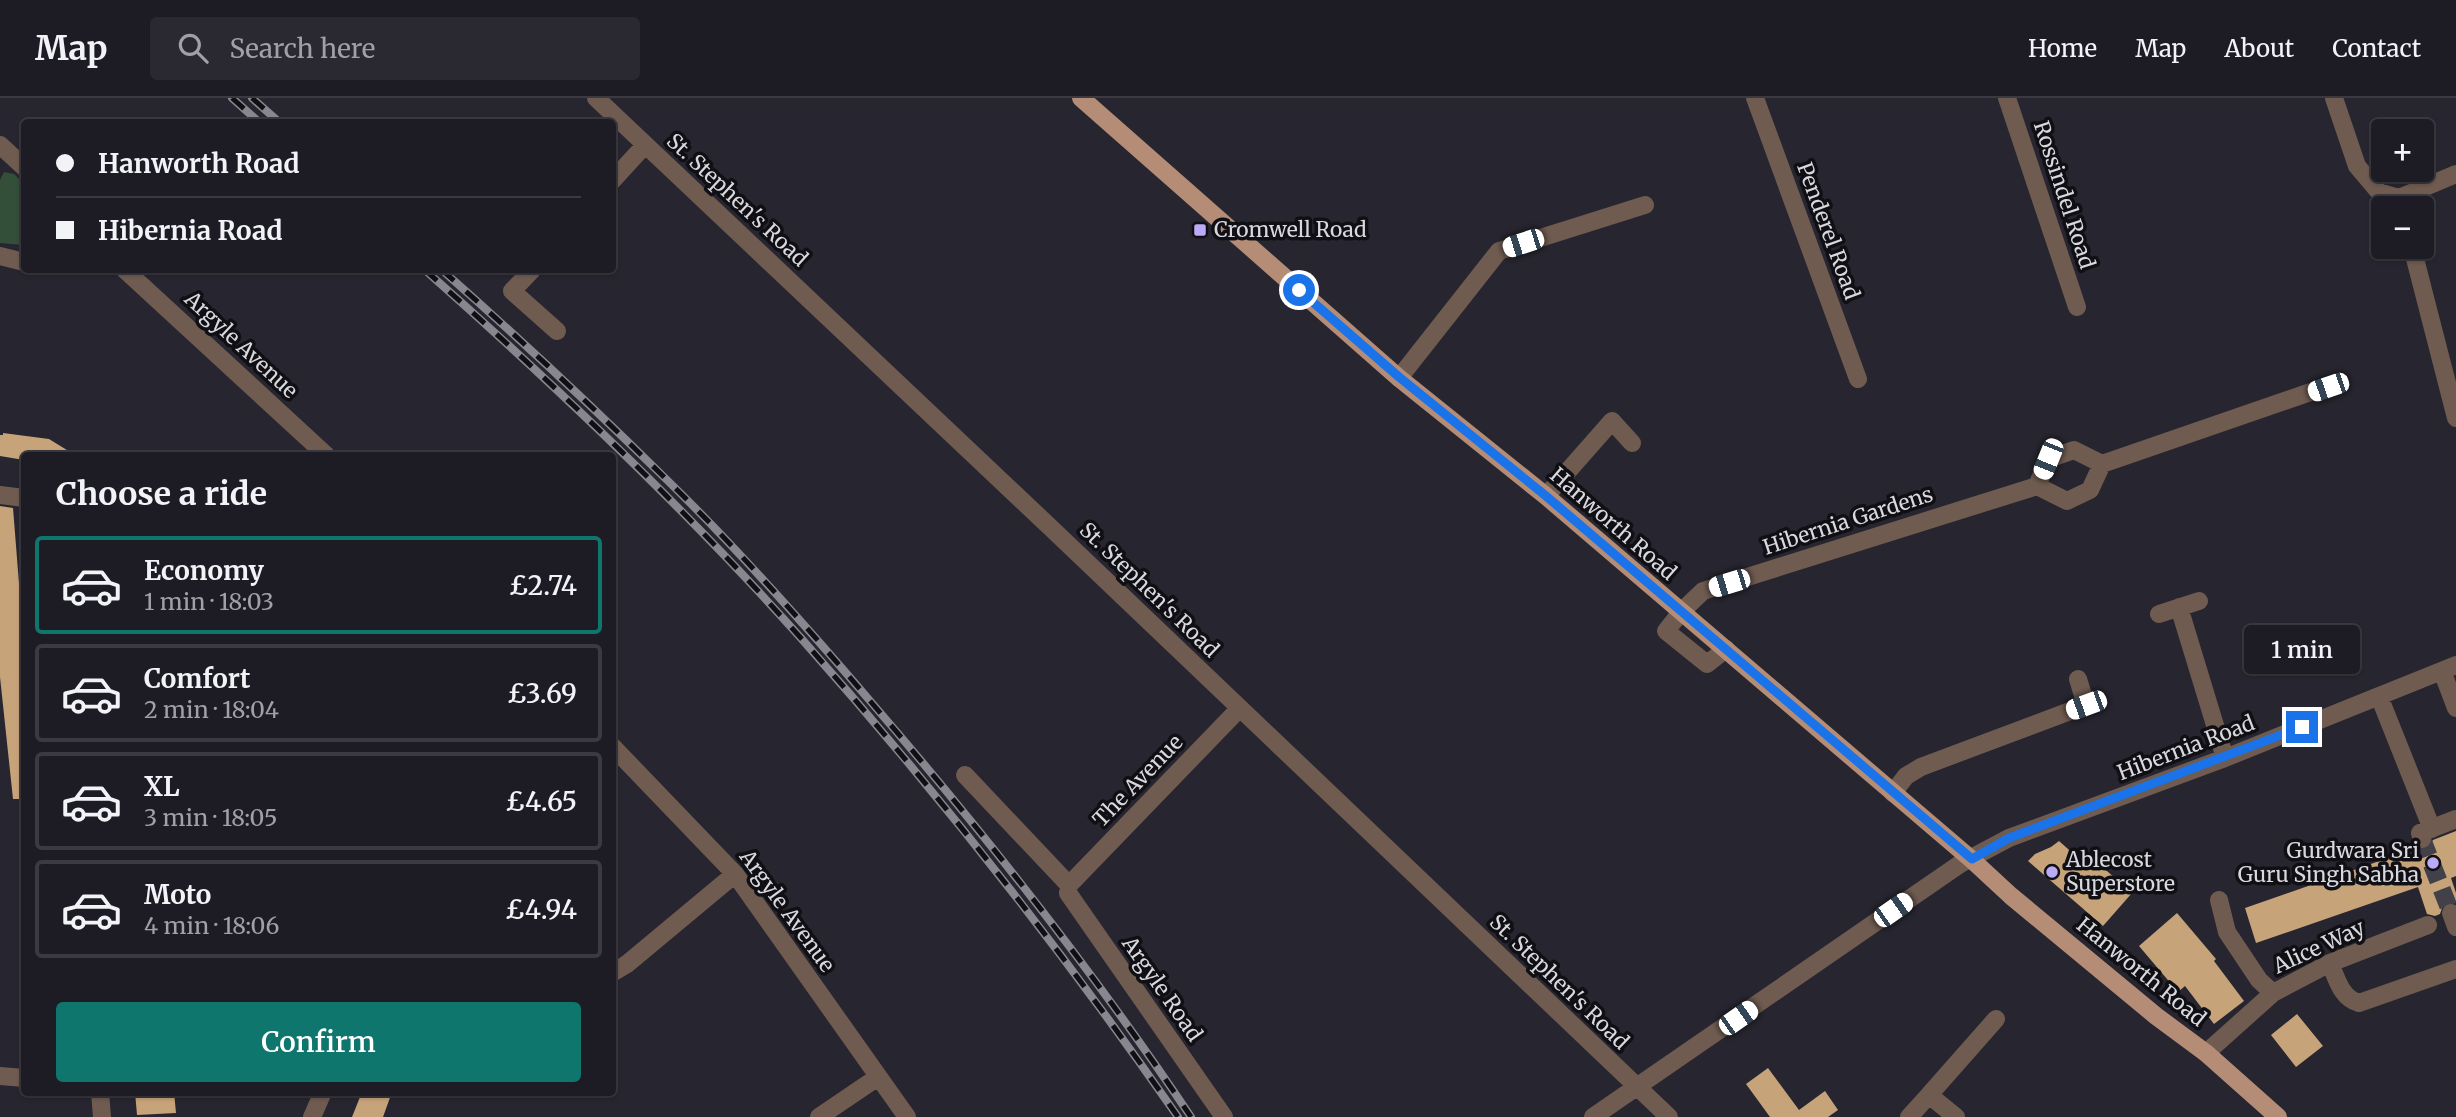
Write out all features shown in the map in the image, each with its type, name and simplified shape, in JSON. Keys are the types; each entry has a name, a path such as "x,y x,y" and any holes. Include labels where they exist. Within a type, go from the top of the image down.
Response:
{"main road":[{"name":"Hanworth Road","path":"1081,98 1399,377 1546,496 1972,859 2011,896 2156,1016 2206,1053 2275,1116"}],"street":[{"name":"St. Stephen's Road","path":"596,98 1669,1117"},
{"name":"Penderel Road","path":"1755,98 1858,379"},
{"name":"Rossindel Road","path":"2007,98 2077,307"},
{"path":"2334,98 2357,166 2379,192 2387,196"},
{"path":"616,177 645,145"},
{"path":"2,153 21,165"},
{"path":"2414,196 2456,174"},
{"path":"1399,377 1499,251 1645,205"},
{"path":"0,257 21,261"},
{"path":"2415,259 2456,418"},
{"name":"Argyle Avenue","path":"128,273 321,452"},
{"path":"529,273 512,291 556,331"},
{"path":"2102,464 2090,491 2067,501 2037,486 2048,459 2074,450 2102,464 2328,387"},
{"path":"1546,496 1612,421 1632,443"},
{"name":"Hibernia Gardens","path":"1681,612 1703,591 2037,486"},
{"path":"0,495 21,498"},
{"path":"2159,614 2199,601"},
{"path":"2179,607 2225,758"},
{"path":"2449,668 2456,708"},
{"name":"Hibernia Road","path":"1593,1117 1960,864 2009,838 2225,758 2449,668"},
{"path":"1892,793 1906,776 1920,767 2086,705 2078,679"},
{"path":"2379,696 2427,834 2456,819"},
{"name":"The Avenue","path":"1069,885 1239,709"},
{"name":"Argyle Avenue","path":"616,750 736,874 907,1117"},
{"name":"Argyle Road","path":"965,775 1069,885 1068,893 1224,1117"},
{"path":"616,971 736,874"},
{"path":"2219,900 2227,932 2259,980 2273,993"},
{"name":"Alice Way","path":"2206,1053 2273,993 2330,963 2428,925"},
{"path":"2330,963 2342,992 2348,1000 2359,1003 2456,969"},
{"path":"1909,1117 1996,1018"},
{"path":"0,1076 21,1079"},
{"path":"819,1117 878,1077"},
{"path":"1929,1095 1956,1117"},
{"path":"100,1096 102,1117"},
{"path":"312,1117 321,1096"}],"green space":[{"path":"4,172 14,174 21,181 21,245 0,243 0,180"}],"building":[{"path":"0,435 49,439 70,452 21,452 21,460 0,456"},
{"path":"0,506 13,508 20,596 21,799 13,799 0,677"},
{"path":"2456,831 2456,876 2451,878 2456,903 2448,902 2443,905 2440,914 2427,914 2418,887 2256,943 2245,908 2405,852 2404,850 2413,846 2419,850 2426,849 2433,840"},
{"path":"2059,841 2077,857 2083,850 2132,893 2103,926 2028,861"},
{"path":"2177,913 2216,959 2214,961 2244,1001 2214,1024 2185,986 2178,992 2139,946"},
{"path":"2297,1014 2323,1046 2296,1067 2271,1035"},
{"path":"1768,1068 1799,1110 1825,1091 1838,1110 1828,1117 1770,1117 1746,1084"},
{"path":"135,1096 174,1096 176,1113 137,1115"},
{"path":"360,1096 391,1096 383,1117 352,1117"}],"tunnel":[{"path":"2422,839 2451,913"}],"railway":[{"path":"232,98 256,119"},
{"path":"252,98 276,119"},
{"path":"428,273 618,448 756,588 800,637 900,753 996,871 1089,993 1178,1117"},
{"path":"445,273 640,453 797,617 997,853 1116,1010 1191,1117"}],"place":[{"name":"Cromwell Road","path":"1200,230"},
{"name":"Gurdwara Sri Guru Singh Sabha","path":"2433,863"},
{"name":"Ablecost Superstore","path":"2052,872"}],"route":[{"path":"1299,290 1399,377 1546,496 1972,859 2009,838 2302,727"}]}
